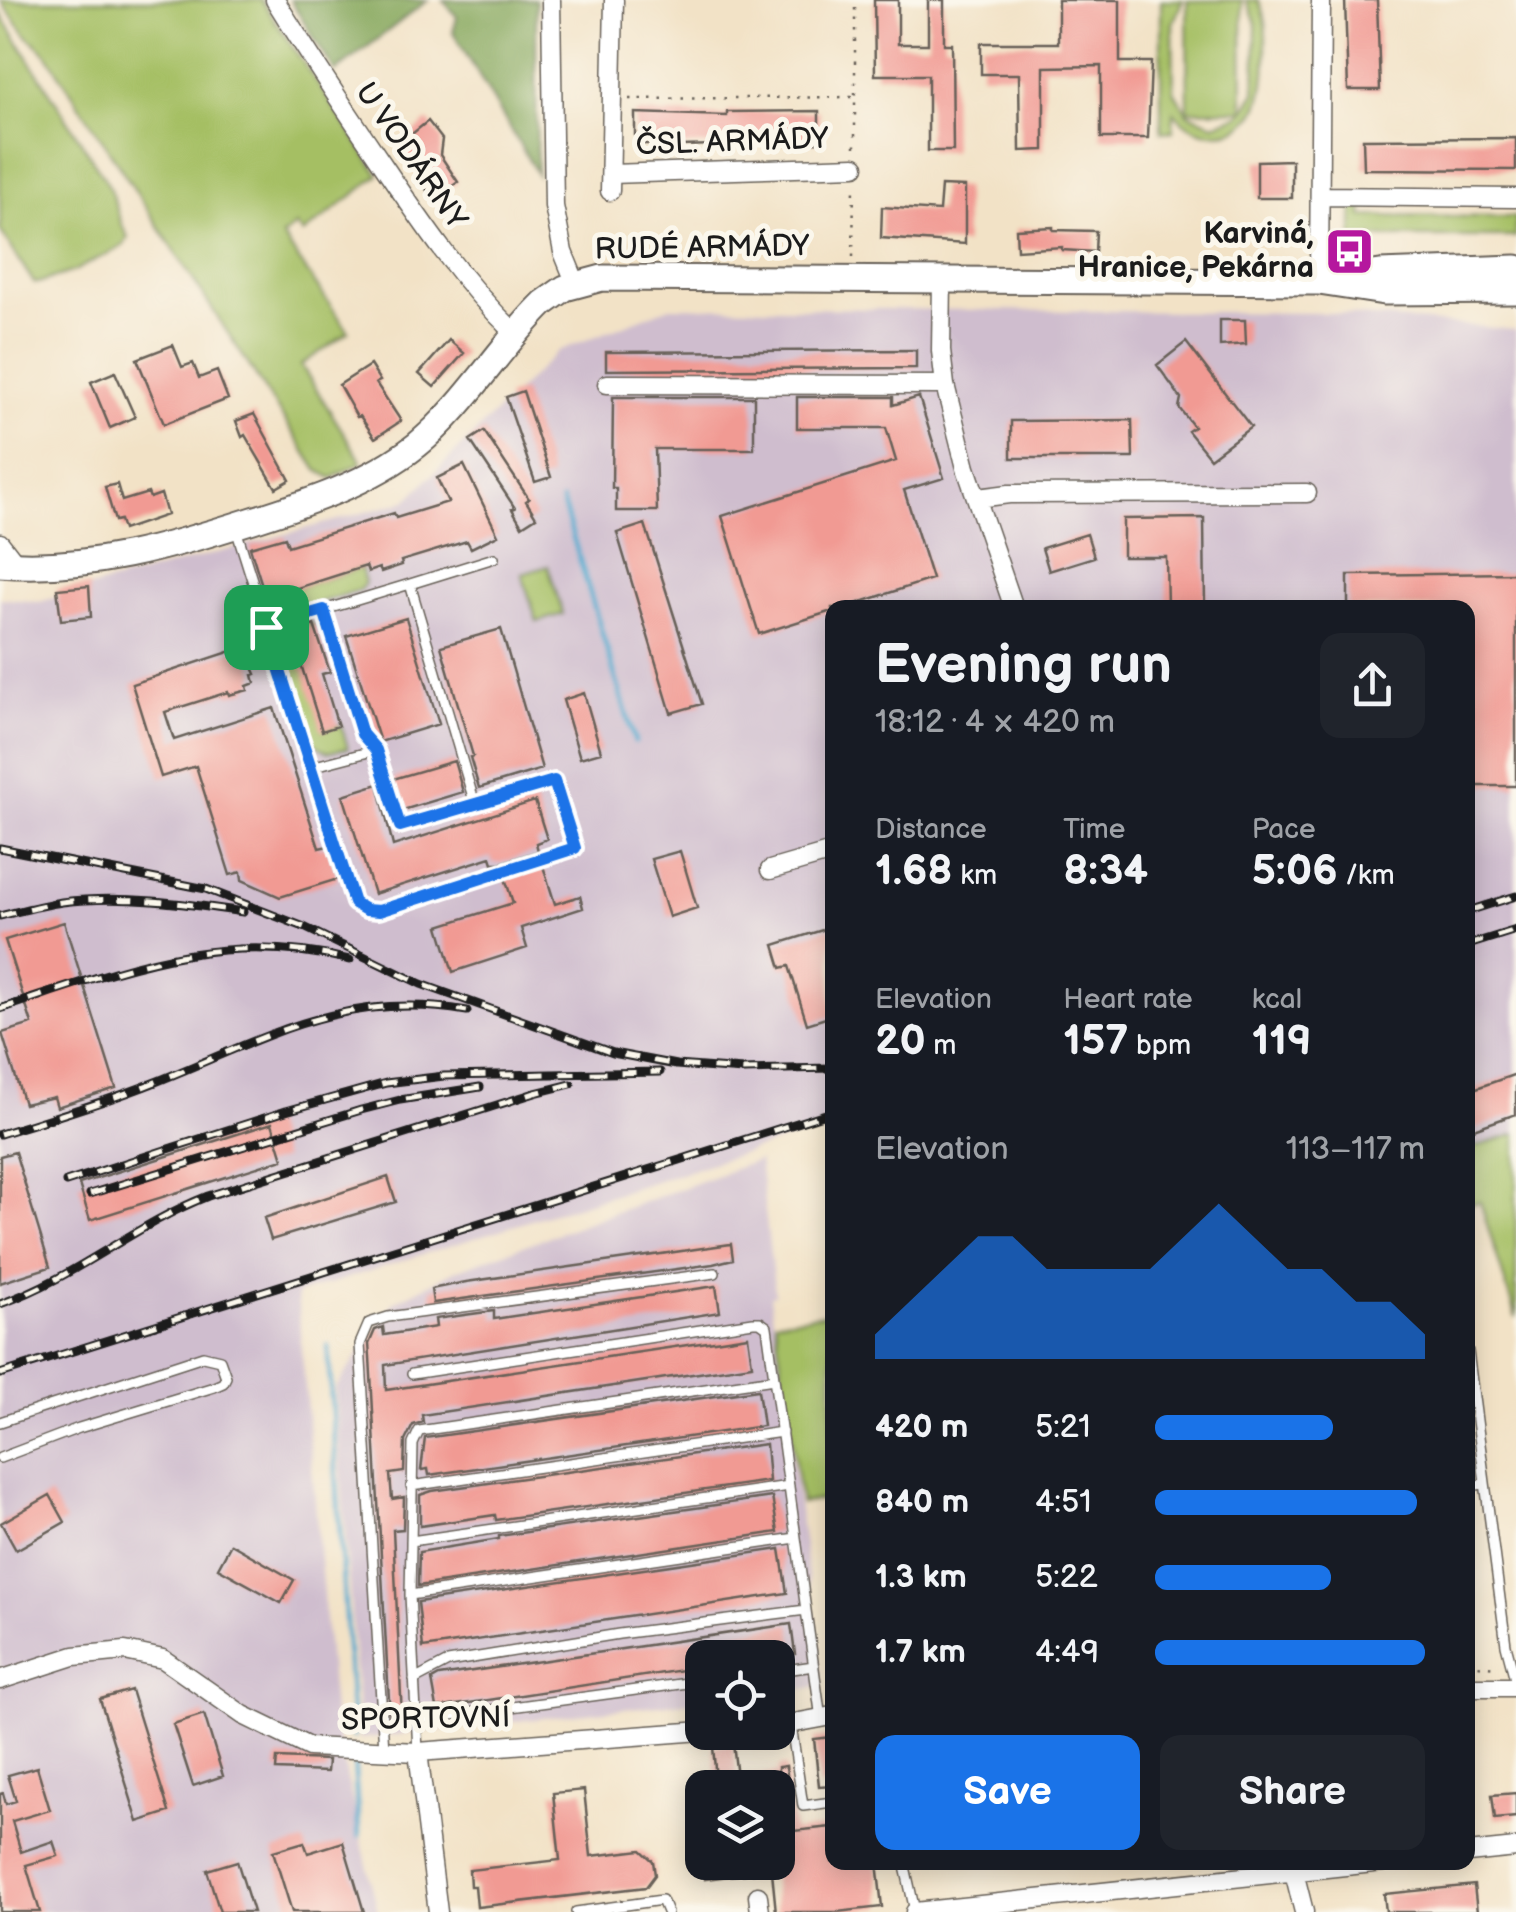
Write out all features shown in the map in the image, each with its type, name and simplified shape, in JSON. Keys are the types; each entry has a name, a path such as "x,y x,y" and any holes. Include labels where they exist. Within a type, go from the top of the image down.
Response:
{"main road":[{"name":"RUDÉ ARMÁDY","path":"1319,282 1380,273 1516,268"},
{"name":"RUDÉ ARMÁDY","path":"8,565 64,565 118,558 236,526 323,496 394,462 432,432 544,303 576,284 633,276 1319,282 1384,292 1516,291"}],"street":[{"name":"U VODÁRNY","path":"275,0 420,220 474,293 515,332"},
{"path":"551,0 554,206 563,252 576,284"},
{"name":"ČSL. ARMÁDY","path":"614,0 610,182 854,166"},
{"path":"1319,282 1321,0"},
{"path":"1320,196 1516,198"},
{"path":"942,280 941,351 945,384 966,468 1011,600"},
{"path":"607,384 945,384"},
{"path":"978,498 1009,494 1307,493"},
{"name":"RUDÉ ARMÁDY","path":"0,543 8,565"},
{"path":"770,870 825,854"},
{"name":"SPORTOVNÍ","path":"0,1678 74,1656 126,1651 164,1660 243,1715 309,1747 418,1752 685,1732"},
{"path":"1475,1686 1515,1680"},
{"path":"795,1723 825,1718"},
{"path":"418,1752 438,1912"},
{"path":"1475,1853 1516,1848"},
{"path":"915,1912 1312,1870"},
{"path":"1294,1872 1304,1912"}],"lane":[{"path":"236,526 354,903 366,910 379,911 575,848 554,781 400,826 376,750 362,734 324,610"},
{"path":"266,627 494,558"},
{"path":"410,584 474,804"},
{"path":"311,767 376,750"},
{"path":"384,1750 360,1344 370,1323 388,1317 715,1273"},
{"path":"412,1374 760,1322 768,1328 814,1666 825,1714"},
{"path":"0,1422 203,1356 220,1360 226,1377 223,1384 79,1428 0,1458"},
{"path":"418,1752 410,1595 415,1436 425,1428 774,1378"},
{"path":"1475,1409 1506,1645 1515,1680"},
{"path":"411,1486 782,1432"},
{"path":"1475,1485 1484,1484"},
{"path":"411,1541 789,1486"},
{"path":"410,1595 796,1538"},
{"path":"414,1680 448,1662 619,1634 806,1610"},
{"path":"795,1669 814,1666"},
{"path":"416,1720 685,1683"},
{"path":"790,1750 804,1806 825,1803"},
{"path":"906,1870 915,1912"},
{"path":"576,1912 662,1900 667,1912"}],"path":[{"path":"852,278 856,0"},
{"path":"612,99 855,97"},
{"path":"1475,1666 1515,1680"}],"shaded area":[{"path":"670,307 1329,313 1516,330 1516,1134 1475,1147 1475,600 825,600 825,1127 297,1294 334,1721 378,1912 0,1912 0,598 39,602 406,501 558,351"},
{"path":"759,1160 775,1295 770,1296 823,1686 795,1690 795,1640 685,1640 685,1702 360,1739 335,1389 394,1302 456,1270"}],"green space":[{"path":"0,0 261,0 379,175 303,234 296,226 282,236 349,332 301,365 362,462 332,478 317,470 45,52 27,36"},
{"path":"290,0 428,0 335,72"},
{"path":"443,0 536,0 537,174 453,32 457,17"},
{"path":"1161,0 1183,0 1173,23 1174,91 1188,114 1214,124 1240,115 1255,94 1256,23 1246,0 1258,0 1265,26 1264,81 1258,107 1242,126 1230,131 1202,132 1174,112 1173,131 1161,132"},
{"path":"1242,0 1243,110 1188,111 1187,1"},
{"path":"0,13 106,181 128,237 124,245 74,271 38,283 34,283 0,230"},
{"path":"1353,203 1363,205 1363,216 1516,217 1516,237 1353,237"},
{"path":"548,566 563,614 537,622 522,574"},
{"path":"361,568 365,583 360,590 282,614 270,611 264,599 279,594 281,601 286,600 284,592"},
{"path":"308,622 316,625 293,633 323,730 341,725 348,748 328,752 311,742 280,645 286,631"},
{"path":"1516,1134 1516,1318 1480,1202 1475,1203 1475,1147"},
{"path":"825,1314 825,1499 801,1503 775,1321"}],"building":[{"path":"874,0 898,0 898,44 928,44 928,0 944,0 944,44 952,44 953,151 928,151 928,75 875,75"},
{"path":"1058,0 1120,0 1120,62 1151,62 1148,138 1101,138 1101,66 1044,67 1044,150 1020,151 1019,74 981,74 981,43 1058,43"},
{"path":"1345,0 1377,0 1380,90 1348,90"},
{"path":"819,111 819,142 635,144 635,113 727,116 727,112"},
{"path":"428,121 442,139 440,155 458,182 433,200 398,145"},
{"path":"1516,138 1516,170 1364,169 1363,139"},
{"path":"1292,160 1292,198 1257,198 1257,161"},
{"path":"941,186 965,187 965,244 881,238 882,207 939,211"},
{"path":"1016,229 1096,231 1095,252 1062,247 1017,250"},
{"path":"1220,320 1245,320 1246,344 1220,346"},
{"path":"449,340 464,353 434,387 419,374"},
{"path":"1186,342 1251,427 1210,458 1188,431 1194,427 1179,408 1181,398 1157,365"},
{"path":"173,345 182,367 193,363 199,378 217,371 228,399 164,424 137,359"},
{"path":"916,350 916,368 606,370 606,352"},
{"path":"370,365 380,381 376,383 401,421 375,438 357,417 339,385"},
{"path":"115,372 135,417 110,428 91,382"},
{"path":"523,391 551,477 535,482 506,397"},
{"path":"613,397 754,397 754,449 655,449 657,511 616,511 616,488 612,488"},
{"path":"797,397 893,397 893,405 919,397 944,478 904,490 932,579 868,600 825,600 825,613 759,634 722,516 896,461 886,428 797,428"},
{"path":"254,414 290,480 276,488 245,435 242,437 236,421"},
{"path":"1132,420 1133,458 1011,458 1011,421"},
{"path":"484,431 529,499 526,501 536,517 522,526 512,509 515,508 470,440"},
{"path":"464,465 498,535 471,548 467,541 401,561 402,565 381,572 379,568 368,572 366,566 266,598 250,547 285,537 288,546 394,513 396,518 448,502 437,478"},
{"path":"117,484 122,501 148,493 150,498 161,494 167,515 123,530 120,520 115,521 105,487"},
{"path":"1204,518 1205,600 1167,600 1166,557 1123,557 1123,519"},
{"path":"645,524 702,704 671,713 617,533"},
{"path":"1087,534 1094,557 1049,571 1042,548"},
{"path":"1516,573 1516,786 1475,786 1475,600 1348,600 1348,575"},
{"path":"89,586 91,617 61,620 57,589"},
{"path":"406,618 439,724 380,742 346,636"},
{"path":"314,625 330,672 322,674 338,726 322,731 291,633"},
{"path":"501,629 542,769 479,788 441,646"},
{"path":"244,647 256,674 255,683 247,686 248,690 229,695 228,692 165,712 174,740 274,708 319,848 328,846 338,879 280,897 242,880 241,872 230,875 196,766 161,777 132,684"},
{"path":"584,693 601,752 580,758 563,700"},
{"path":"454,761 463,792 403,810 393,779"},
{"path":"378,784 393,846 535,801 547,839 536,843 538,851 500,863 493,863 491,857 374,894 343,795"},
{"path":"680,851 697,908 669,917 651,859"},
{"path":"543,866 555,904 580,896 583,908 521,928 527,948 453,972 439,926 513,903 505,878"},
{"path":"64,922 116,1088 57,1107 54,1097 24,1104 2,1033 32,1024 5,940"},
{"path":"825,929 825,1018 807,1024 789,966 781,968 774,945"},
{"path":"1516,1074 1516,1114 1475,1129 1475,1089"},
{"path":"272,1123 283,1159 90,1220 79,1184"},
{"path":"15,1152 50,1267 0,1283 0,1156"},
{"path":"388,1177 396,1202 271,1240 264,1218"},
{"path":"731,1244 733,1259 713,1264 433,1303 431,1289 466,1282"},
{"path":"716,1286 720,1312 385,1365 386,1390 748,1336 752,1365 422,1415 423,1422 413,1425 405,1441 404,1472 390,1474 392,1499 404,1497 403,1529 393,1530 402,1717 390,1718 369,1344 375,1330 383,1327 384,1335 436,1327 435,1319 494,1311 494,1319"},
{"path":"758,1390 763,1426 429,1475 428,1469 421,1470 425,1438"},
{"path":"766,1444 769,1481 496,1520 495,1515 420,1526 420,1495 432,1491"},
{"path":"50,1495 65,1522 16,1550 1,1523"},
{"path":"772,1497 778,1532 418,1586 419,1552 499,1536"},
{"path":"231,1544 294,1580 281,1603 218,1568"},
{"path":"780,1549 787,1593 423,1648 418,1602"},
{"path":"791,1624 793,1640 685,1640 685,1670 437,1708 432,1680 439,1676"},
{"path":"131,1690 169,1812 138,1822 100,1699"},
{"path":"204,1714 223,1776 193,1786 173,1724"},
{"path":"825,1738 825,1786 819,1786 814,1739"},
{"path":"713,1750 734,1750 736,1770 715,1770"},
{"path":"277,1758 328,1760 327,1772 276,1770"},
{"path":"37,1767 50,1810 12,1821 21,1852 53,1841 58,1856 26,1865 40,1912 0,1912 0,1794 3,1793 6,1804 16,1801 8,1775"},
{"path":"584,1790 591,1856 641,1850 653,1861 655,1875 646,1887 477,1907 469,1870 560,1860 553,1793"},
{"path":"1516,1793 1516,1817 1495,1819 1492,1795"},
{"path":"825,1828 825,1870 878,1870 882,1907 776,1912 773,1880 795,1880 795,1831"},
{"path":"304,1842 308,1853 343,1842 364,1912 292,1912 273,1851"},
{"path":"237,1861 253,1912 220,1912 207,1870"},
{"path":"1474,1885 1477,1912 1386,1912 1384,1894"}],"waterway":[{"path":"562,501 635,742"},
{"path":"328,1346 353,1737"},
{"path":"354,1758 359,1836"}],"railway":[{"path":"0,848 206,889 304,927 421,984 613,1053 676,1065 743,1070 825,1068"},
{"path":"1475,909 1516,896"},
{"path":"0,916 62,902 107,899 243,912"},
{"path":"1475,943 1516,930"},
{"path":"0,1009 130,967 214,951 302,951 350,960"},
{"path":"0,1134 134,1090 268,1035 342,1013 422,1006 467,1011"},
{"path":"66,1182 386,1083 444,1076 660,1072"},
{"path":"0,1304 54,1280 155,1221 208,1196 571,1084"},
{"path":"90,1194 361,1110 480,1087"},
{"path":"0,1374 825,1114"}],"place":[{"name":"Karviná, Hranice, Pekárna","path":"1349,251"}],"route":[{"path":"324,610 362,734 376,750 400,826 554,781 575,848 379,911 366,910 354,903 266,627 324,610"}]}
